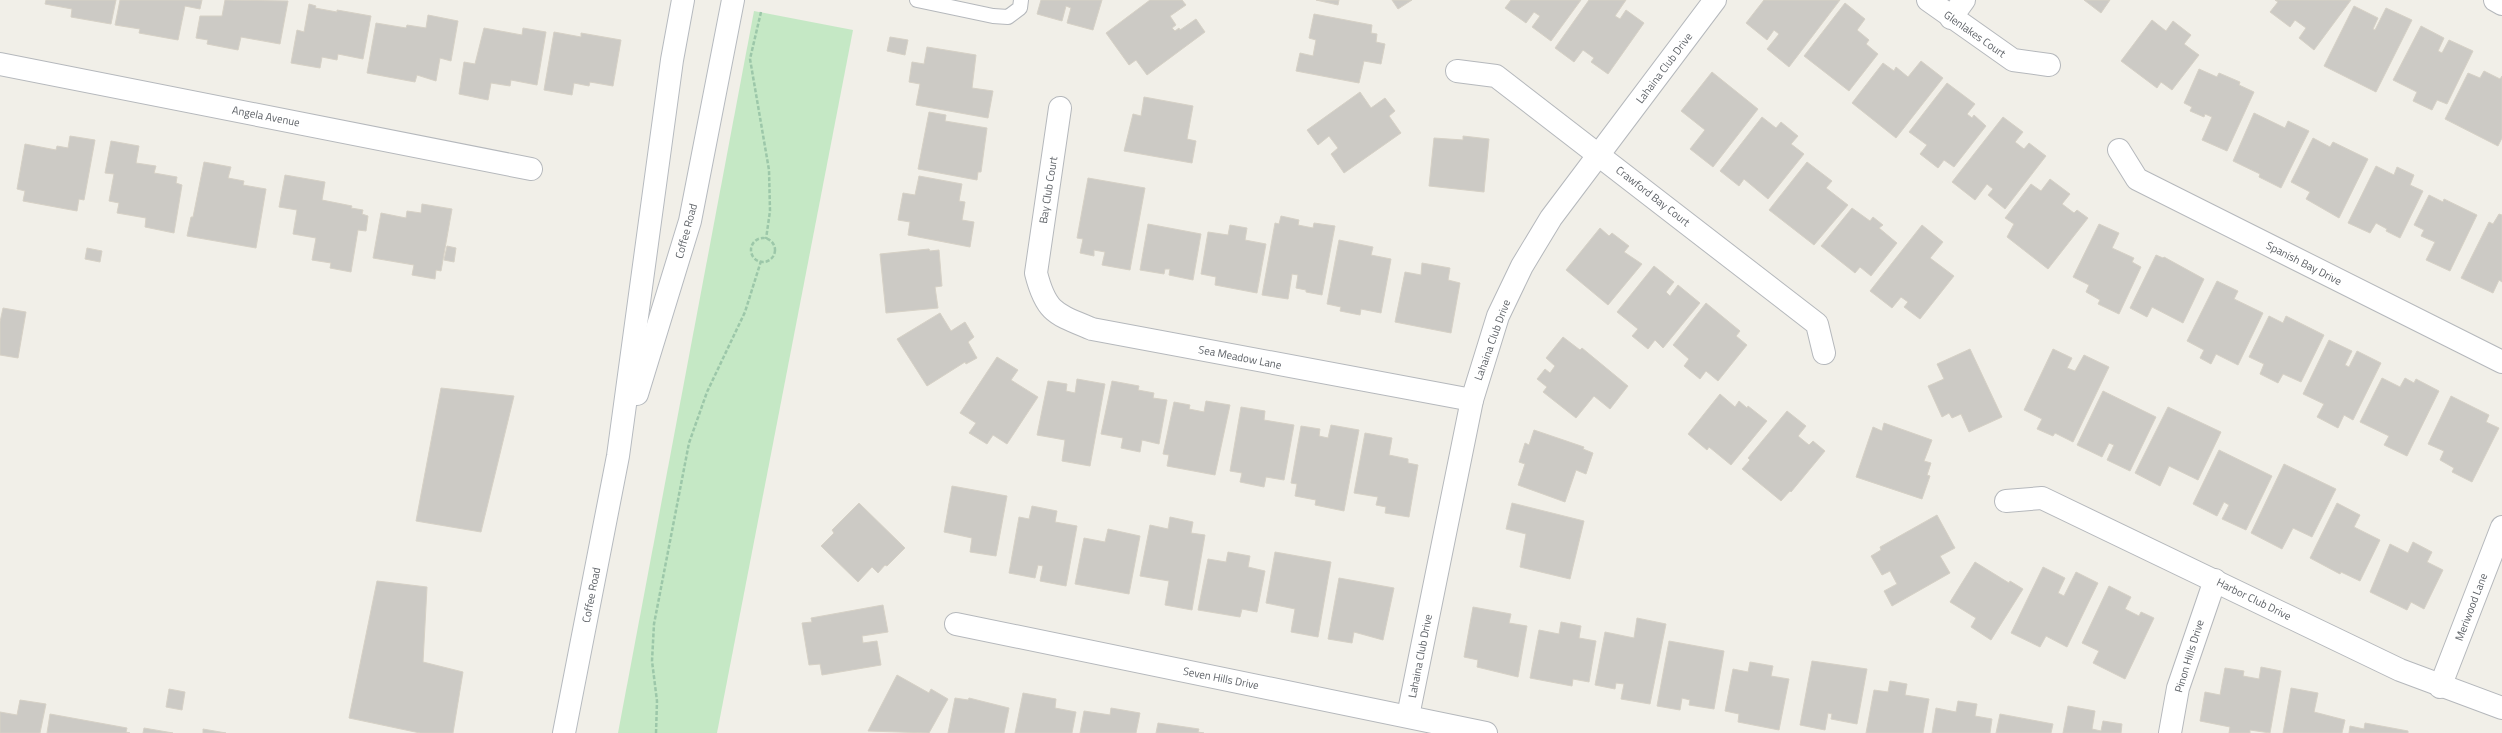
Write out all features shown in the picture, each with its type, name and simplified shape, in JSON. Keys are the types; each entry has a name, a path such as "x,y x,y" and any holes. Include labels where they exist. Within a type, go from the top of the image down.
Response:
{"street":[{"name":"Coffee Road","path":"564,733 618,456 672,60 683,0"},
{"name":"Coffee Road","path":"618,456 690,221 733,0"},
{"name":"Lahaina Club Drive","path":"1408,716 1472,400 1498,316 1522,266 1551,218 1715,0"},
{"name":"Glenlakes Court","path":"1928,0 1951,18 2012,60 2049,65"},
{"path":"1951,18 1964,0"},
{"path":"2495,0 2502,4"},
{"name":"Angela Avenue","path":"0,64 531,168"},
{"name":"Crawford Bay Court","path":"1456,71 1496,76 1598,154 1817,324 1824,353"},
{"name":"Bay Club Court","path":"1036,272 1060,108"},
{"name":"Spanish Bay Drive","path":"2119,150 2137,180 2502,362"},
{"name":"Sea Meadow Lane","path":"1036,272 1042,295 1056,313 1092,329 1472,400"},
{"name":"Harbor Club Drive","path":"2006,501 2042,498 2400,670 2440,687 2502,708"},
{"name":"Meriwood Lane","path":"2440,687 2502,527"},
{"name":"Pinon Hills Drive","path":"2170,733 2178,688 2215,580"},
{"name":"Seven Hills Drive","path":"956,624 1486,733"}],"lane":[{"path":"917,0 993,16 1008,16 1020,4"}],"path":[{"path":"761,12 750,59 769,170 770,211 766,238"},
{"path":"766,238 774,246 774,254 769,260 761,261 754,258 752,247 759,239 766,238"},
{"path":"656,733 657,701 652,661 654,624 689,443 707,392 745,312 761,261"}],"green space":[{"path":"754,11 853,30 717,733 618,733"}],"building":[{"path":"46,0 116,0 111,24 71,17 72,9 45,4"},
{"path":"120,0 202,0 200,9 185,6 178,40 139,33 140,29 115,25"},
{"path":"225,0 288,1 280,44 241,37 238,50 207,44 208,40 196,38 200,16 222,16"},
{"path":"1041,0 1102,0 1093,30 1067,23 1071,8 1066,6 1062,21 1037,14"},
{"path":"1150,0 1182,0 1186,5 1170,16 1176,25 1172,28 1175,31 1179,28 1180,30 1196,19 1205,32 1147,75 1136,60 1129,65 1106,33"},
{"path":"1316,0 1339,0 1338,5"},
{"path":"1392,0 1412,0 1398,9"},
{"path":"1511,0 1581,0 1551,41 1532,27 1540,16 1534,12 1526,23 1505,8"},
{"path":"1589,0 1626,0 1615,16 1620,19 1626,10 1644,23 1608,74 1591,62 1594,58 1583,50 1574,62 1555,48"},
{"path":"1764,0 1840,0 1789,67 1767,49 1779,34 1774,30 1767,40 1746,23"},
{"path":"2084,0 2110,0 2101,13"},
{"path":"2275,0 2351,0 2314,50 2299,38 2306,28 2295,20 2290,27 2270,12 2278,2"},
{"path":"1845,3 1865,19 1857,30 1869,40 1866,44 1878,54 1849,91 1804,56"},
{"path":"309,4 316,6 315,8 371,16 363,59 338,54 337,60 322,57 320,68 291,63 297,30 304,32"},
{"path":"2354,6 2378,18 2373,29 2375,30 2386,8 2412,20 2376,92 2324,66"},
{"path":"1314,14 1372,25 1371,33 1377,34 1376,42 1385,44 1381,64 1364,61 1359,83 1296,71 1300,53 1313,56 1316,40 1309,38"},
{"path":"428,15 458,21 451,61 440,58 436,81 417,75 415,82 367,73 376,23 406,28 407,25 426,28"},
{"path":"2152,20 2166,31 2173,21 2191,35 2184,44 2199,55 2172,90 2161,82 2157,88 2121,61"},
{"path":"2421,26 2444,38 2438,51 2442,53 2449,40 2473,51 2447,104 2437,100 2432,110 2413,101 2417,92 2393,80"},
{"path":"484,28 522,35 523,28 546,32 537,85 511,80 510,86 491,83 488,100 459,94 464,62 475,64"},
{"path":"554,32 581,37 581,33 621,40 613,86 590,82 589,86 574,83 572,95 544,90"},
{"path":"890,37 908,40 905,55 887,51"},
{"path":"927,47 976,55 972,88 993,91 988,118 916,105 920,84 909,82 912,62 924,64"},
{"path":"1921,61 1943,78 1896,138 1852,103 1883,63 1894,71 1896,67 1908,77"},
{"path":"2199,69 2217,77 2219,73 2240,82 2239,85 2254,92 2227,151 2202,140 2212,117 2205,114 2204,117 2190,111 2192,107 2184,103"},
{"path":"2484,71 2500,79 2502,76 2502,138 2498,146 2445,119 2468,73 2480,78"},
{"path":"1712,72 1758,109 1713,167 1690,149 1705,130 1681,111"},
{"path":"1947,83 1975,104 1967,114 1972,118 1974,115 1986,126 1954,167 1944,160 1938,168 1920,154 1927,145 1909,132"},
{"path":"1360,92 1371,108 1385,98 1395,111 1389,116 1401,133 1344,173 1331,154 1338,148 1329,136 1318,145 1307,130"},
{"path":"1144,97 1193,106 1187,139 1196,141 1192,163 1124,151 1133,114 1141,116"},
{"path":"929,112 946,115 945,121 987,128 981,172 978,172 977,180 918,169"},
{"path":"2254,113 2285,128 2288,121 2309,131 2281,188 2259,177 2260,174 2233,161"},
{"path":"1762,117 1776,128 1781,122 1798,136 1791,144 1804,154 1768,199 1744,179 1739,186 1720,171"},
{"path":"2003,117 2023,132 2015,142 2024,149 2029,143 2046,156 2005,209 1988,195 1993,189 1987,184 1975,200 1952,182"},
{"path":"70,136 95,140 84,200 79,199 77,211 23,201 25,191 17,189 25,144 56,150 57,146 68,148"},
{"path":"1463,136 1489,139 1484,192 1429,186 1434,138 1463,140"},
{"path":"2313,138 2330,147 2333,142 2368,159 2339,218 2306,199 2310,192 2291,182"},
{"path":"111,141 139,146 136,163 156,166 154,173 177,177 176,183 182,185 174,233 145,227 146,218 117,213 119,203 109,201 114,174 105,173"},
{"path":"204,162 231,167 228,178 244,181 243,185 266,189 256,248 187,236 191,217 193,217"},
{"path":"1807,162 1832,181 1826,188 1848,205 1814,245 1769,210"},
{"path":"2376,166 2394,175 2397,167 2414,175 2410,185 2423,191 2400,238 2386,231 2387,229 2376,223 2370,233 2348,223"},
{"path":"285,175 325,182 322,200 352,206 351,208 363,210 362,214 368,216 366,231 358,230 351,272 330,268 331,263 312,260 316,238 293,234 297,210 279,207"},
{"path":"919,176 962,184 959,201 965,202 962,220 974,222 970,247 908,235 910,222 898,220 903,193 915,195"},
{"path":"1088,178 1145,188 1130,270 1102,265 1105,252 1094,250 1094,256 1080,253 1083,239 1077,238"},
{"path":"2050,179 2070,194 2062,204 2074,213 2077,210 2088,218 2048,269 2007,237 2014,224 2005,218 2031,184 2041,191"},
{"path":"2429,195 2443,202 2444,199 2477,215 2450,271 2426,260 2435,242 2421,236 2424,230 2414,225"},
{"path":"422,204 452,209 441,271 436,270 435,279 412,275 414,265 373,258 381,213 406,218 407,211 421,213"},
{"path":"1852,208 1870,221 1873,217 1883,225 1879,228 1897,243 1871,276 1860,267 1855,273 1821,246"},
{"path":"2499,214 2502,215 2502,282 2499,280 2493,293 2461,278 2489,222 2493,224"},
{"path":"1281,216 1299,220 1298,225 1313,228 1314,223 1335,226 1322,295 1306,292 1306,290 1296,288 1298,275 1292,274 1288,299 1262,295 1275,223 1279,224"},
{"path":"1148,224 1201,234 1193,280 1169,275 1170,269 1165,269 1164,274 1140,270"},
{"path":"2099,224 2119,233 2112,248 2134,258 2132,262 2141,267 2119,314 2098,304 2100,300 2086,292 2089,285 2073,277"},
{"path":"1230,225 1247,228 1245,240 1266,244 1257,293 1215,285 1216,277 1201,274 1208,232 1228,235"},
{"path":"1922,225 1943,242 1930,258 1954,276 1920,319 1904,307 1908,302 1901,297 1892,308 1870,291"},
{"path":"1600,228 1609,236 1612,233 1629,246 1624,252 1642,264 1608,305 1566,270"},
{"path":"1339,240 1373,247 1371,255 1391,259 1381,313 1361,309 1360,315 1340,311 1341,307 1327,304"},
{"path":"447,246 456,248 454,262 444,260"},
{"path":"87,248 102,251 100,262 85,259"},
{"path":"929,249 930,251 939,250 942,286 935,287 938,308 886,313 880,254"},
{"path":"2156,255 2163,258 2164,257 2204,279 2183,323 2152,307 2147,317 2130,308"},
{"path":"1422,263 1450,268 1448,280 1460,283 1451,333 1395,322 1405,272 1421,275"},
{"path":"1654,266 1674,282 1666,292 1670,296 1678,285 1700,303 1663,348 1655,340 1648,349 1632,336 1638,329 1617,312"},
{"path":"2217,281 2238,291 2234,299 2263,313 2238,365 2216,354 2211,364 2200,358 2204,350 2187,341"},
{"path":"1706,303 1740,331 1736,336 1747,345 1718,381 1706,371 1700,379 1684,366 1689,359 1673,345"},
{"path":"3,308 26,312 18,358 0,355 0,322"},
{"path":"940,313 951,331 965,322 974,337 968,342 977,358 966,364 965,362 927,386 897,339"},
{"path":"2269,316 2283,323 2286,316 2324,335 2301,382 2283,374 2278,383 2260,374 2264,364 2249,357"},
{"path":"1563,337 1580,350 1582,348 1628,386 1610,409 1594,396 1576,418 1543,392 1547,387 1537,379 1545,369 1550,373 1555,366 1546,358"},
{"path":"2329,340 2352,351 2345,365 2349,367 2357,351 2381,363 2353,420 2344,415 2338,428 2317,417 2324,404 2303,394"},
{"path":"1970,349 2002,417 1969,432 1961,414 1952,418 1949,413 1942,417 1928,386 1944,379 1937,364"},
{"path":"2053,349 2072,358 2067,368 2075,371 2084,355 2109,367 2073,442 2055,433 2053,436 2037,429 2042,419 2024,410"},
{"path":"997,357 1018,370 1011,380 1038,397 1007,444 993,435 987,444 969,433 976,423 960,413"},
{"path":"2382,378 2400,387 2405,378 2414,383 2416,379 2439,391 2407,456 2384,445 2389,436 2360,422"},
{"path":"1077,379 1105,384 1090,466 1062,461 1065,440 1037,435 1048,381 1067,384 1066,391 1075,393"},
{"path":"1112,381 1139,386 1138,390 1154,393 1153,398 1167,400 1159,444 1142,440 1140,452 1121,448 1123,438 1101,434"},
{"path":"441,388 514,396 481,532 416,521"},
{"path":"2103,391 2156,417 2130,471 2107,460 2114,445 2109,443 2102,457 2077,445"},
{"path":"1720,394 1735,407 1739,401 1767,421 1731,465 1709,447 1707,450 1688,434"},
{"path":"2451,396 2489,415 2486,422 2499,428 2472,482 2452,472 2454,468 2440,460 2444,451 2428,444"},
{"path":"1206,401 1230,405 1215,475 1167,466 1169,455 1163,454 1174,402 1190,405 1189,409 1204,412"},
{"path":"1241,407 1265,411 1264,420 1294,425 1284,480 1266,477 1264,487 1240,482 1242,473 1230,471"},
{"path":"2168,407 2221,432 2198,480 2169,466 2160,486 2135,473"},
{"path":"1787,411 1806,426 1798,436 1809,445 1813,441 1825,451 1791,492 1790,491 1781,501 1742,469 1750,460 1748,458"},
{"path":"1884,423 1932,440 1924,461 1931,463 1927,475 1930,476 1922,499 1856,477 1873,427 1882,431"},
{"path":"1331,425 1359,430 1344,511 1315,505 1316,500 1295,496 1297,484 1291,483 1301,426 1320,429 1319,436 1328,438"},
{"path":"1534,430 1584,447 1583,449 1593,453 1586,474 1576,470 1565,502 1518,485 1525,464 1519,462 1525,443 1529,445"},
{"path":"1365,433 1392,438 1389,455 1408,459 1408,463 1418,465 1409,517 1385,513 1386,507 1376,505 1378,497 1354,493"},
{"path":"2219,450 2272,476 2246,530 2222,519 2229,505 2224,502 2217,516 2193,504"},
{"path":"2284,464 2336,489 2312,537 2293,528 2282,549 2251,533"},
{"path":"952,486 1007,496 996,556 970,552 972,538 944,532"},
{"path":"859,503 905,548 878,573 872,567 858,582 821,546 834,533 832,530"},
{"path":"1512,503 1584,521 1570,579 1520,567 1526,534 1506,529"},
{"path":"2337,503 2360,515 2354,527 2380,540 2360,581 2341,572 2340,574 2310,558"},
{"path":"1032,506 1057,511 1055,522 1077,526 1066,586 1040,581 1043,566 1038,565 1035,578 1009,573 1019,517 1029,519"},
{"path":"1937,515 1955,548 1940,556 1950,573 1892,606 1884,591 1897,584 1890,571 1882,575 1871,556 1881,550 1880,547"},
{"path":"1170,517 1193,522 1191,533 1205,535 1192,610 1165,605 1169,581 1140,576 1150,525 1168,529"},
{"path":"1108,529 1140,536 1129,594 1075,584 1084,538 1105,542"},
{"path":"2413,542 2432,552 2427,562 2443,570 2424,609 2411,602 2407,610 2370,592 2390,544 2408,553"},
{"path":"1228,552 1250,556 1248,567 1265,571 1257,612 1242,609 1240,617 1198,610 1208,559 1226,562"},
{"path":"1275,552 1331,562 1318,637 1291,632 1295,609 1266,603"},
{"path":"1975,562 2009,583 2010,581 2023,589 1991,640 1971,627 1976,618 1950,602"},
{"path":"2043,567 2065,578 2058,593 2064,596 2076,572 2098,583 2067,647 2046,636 2040,647 2011,633"},
{"path":"1339,578 1394,588 1383,640 1354,632 1352,643 1328,639"},
{"path":"377,581 427,587 423,662 463,672 453,733 420,733 349,718"},
{"path":"2109,586 2131,597 2125,609 2139,616 2141,612 2154,618 2125,679 2093,663 2099,651 2082,643"},
{"path":"883,605 888,632 862,636 863,643 877,641 881,665 822,675 820,664 809,665 802,623 812,622 811,618"},
{"path":"1473,607 1511,614 1509,623 1527,626 1518,677 1477,667 1478,660 1464,657"},
{"path":"1637,618 1666,624 1650,704 1621,699 1624,684 1616,683 1615,689 1595,685 1605,632 1634,638"},
{"path":"1561,622 1581,626 1579,638 1596,641 1589,682 1573,679 1572,686 1530,678 1539,630 1559,634"},
{"path":"1669,641 1724,651 1714,709 1689,705 1690,700 1682,698 1680,710 1657,706"},
{"path":"1812,661 1867,669 1857,724 1831,719 1832,714 1828,713 1825,730 1800,725"},
{"path":"1750,662 1773,666 1771,676 1789,679 1779,730 1738,722 1739,714 1725,711 1733,669 1748,672"},
{"path":"2261,667 2281,671 2270,733 2250,730 2250,733 2229,733 2230,727 2200,721 2205,692 2220,695 2225,668 2244,671 2243,676 2259,679"},
{"path":"897,675 929,693 931,689 948,699 929,733 868,731"},
{"path":"1890,681 1907,684 1905,695 1929,699 1923,733 1866,733 1874,690 1888,692"},
{"path":"2291,688 2318,693 2314,712 2345,720 2342,733 2283,733"},
{"path":"169,689 185,692 182,710 166,707"},
{"path":"1023,693 1056,699 1055,708 1076,712 1072,733 1015,733"},
{"path":"955,698 968,700 969,698 1009,708 1004,733 948,733"},
{"path":"20,700 46,704 40,733 0,733 0,712 17,715"},
{"path":"1958,701 1977,704 1975,716 1992,719 1990,733 1932,733 1936,708 1956,712"},
{"path":"2068,706 2095,711 2092,729 2101,731 2103,721 2122,724 2121,733 2063,733"},
{"path":"1111,708 1140,713 1136,733 1080,733 1084,711 1110,715"},
{"path":"50,714 127,728 126,732 130,733 47,733"},
{"path":"2000,714 2053,724 2051,733 1996,733"},
{"path":"1158,723 1199,729 1198,732 1204,733 1156,733"},
{"path":"2365,723 2408,731 2408,733 2349,733 2350,726 2364,729"},
{"path":"144,728 173,733 143,733"},
{"path":"203,729 226,733 203,733"}]}
